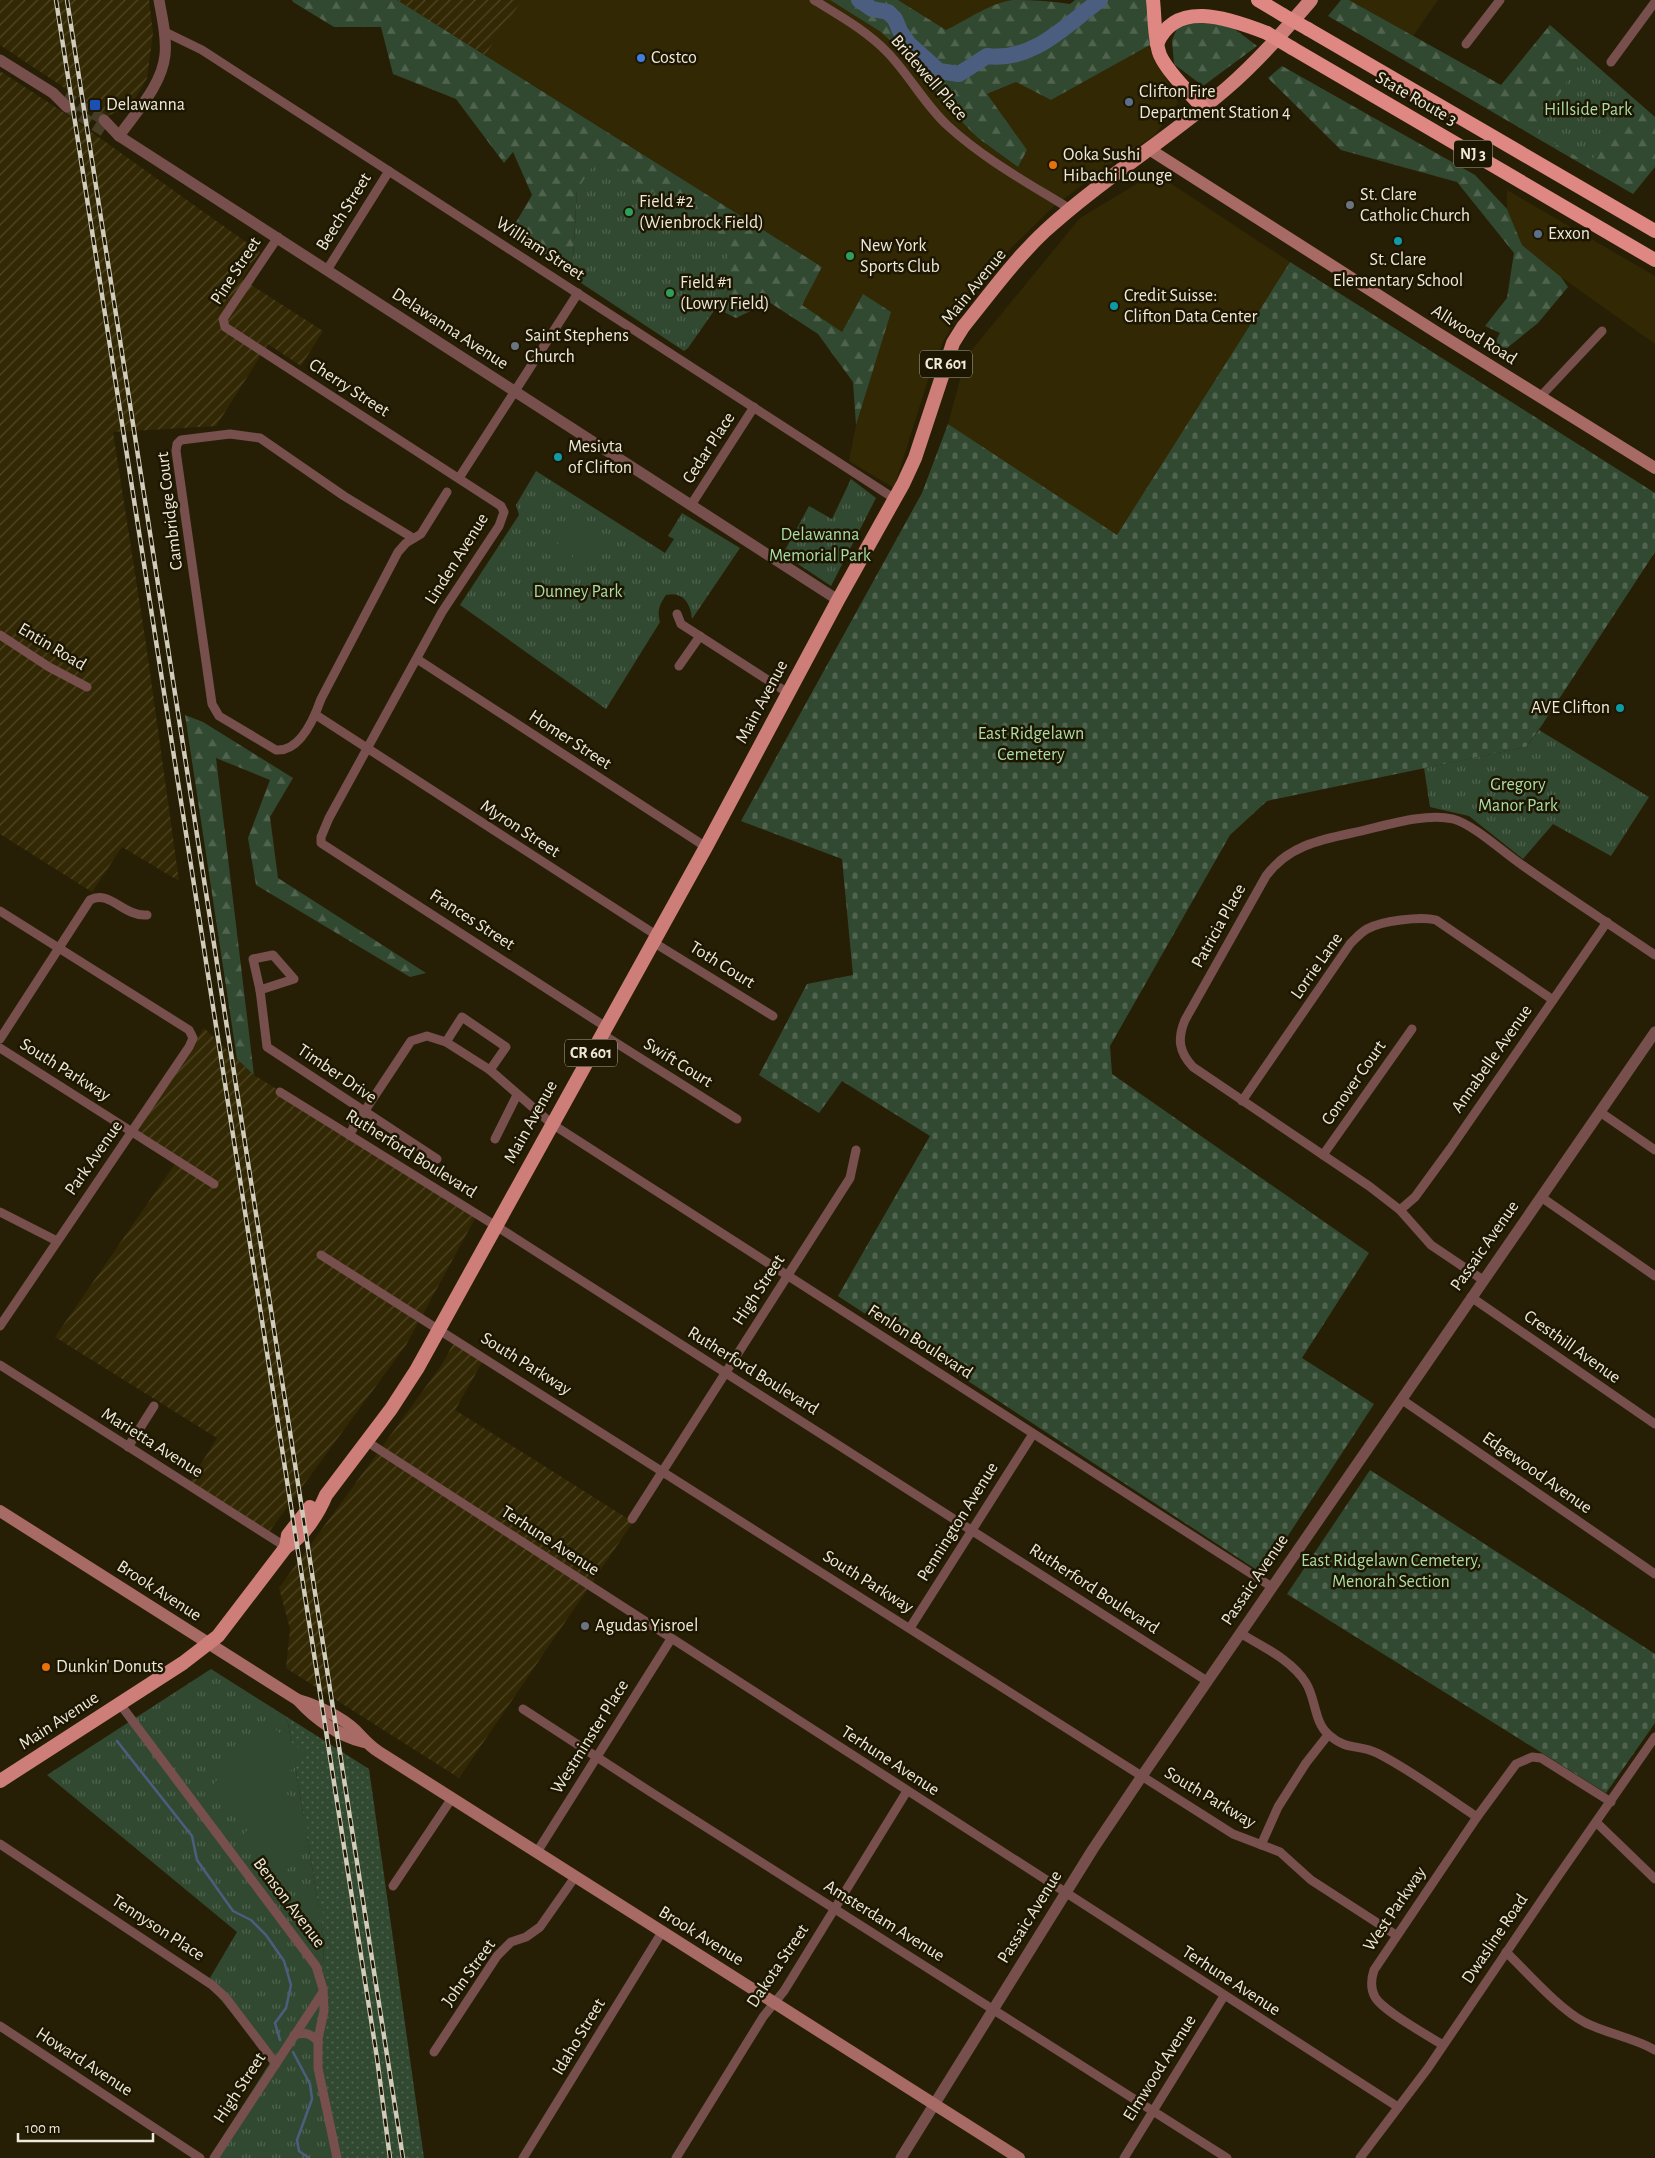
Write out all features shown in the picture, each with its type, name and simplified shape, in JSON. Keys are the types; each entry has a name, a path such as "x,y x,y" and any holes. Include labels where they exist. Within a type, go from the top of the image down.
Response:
{"highway":[{"path":"1153,0 1157,44 1166,65 1203,108"},
{"name":"State Route 3","path":"1258,0 1655,231"},
{"path":"1265,0 1283,14"},
{"name":"State Route 3","path":"1218,5 1655,260"},
{"path":"1157,44 1164,25 1171,16 1181,9 1192,6 1204,8 1267,33"}],"main road":[{"name":"Main Avenue","path":"0,1781 210,1644 286,1547 288,1535 314,1501 326,1495 411,1379 706,847 838,600 895,499 915,458 953,343 963,327 1044,233 1105,180 1149,150 1203,108 1254,64 1311,0"},
{"name":"Allwood Road","path":"1149,150 1655,468"},
{"name":"Brook Avenue","path":"0,1511 298,1700 310,1714 349,1738 364,1742 1019,2158"}],"street":[{"path":"119,136 158,78 165,54 165,32 159,0"},
{"name":"Bridewell Place","path":"814,0 869,36 888,52 906,73 930,107 965,142 1070,210"},
{"path":"1466,44 1500,0"},
{"path":"1611,62 1655,2"},
{"name":"William Street","path":"165,32 202,50 895,499"},
{"path":"0,60 61,99"},
{"name":"Delawanna Avenue","path":"104,126 838,600"},
{"name":"Beech Street","path":"327,270 389,171"},
{"name":"Pine Street","path":"223,324 226,315 278,237"},
{"path":"459,478 578,293"},
{"name":"Cherry Street","path":"223,324 229,331 459,478"},
{"path":"1541,396 1602,332"},
{"name":"Cedar Place","path":"691,505 754,408"},
{"name":"Cambridge Court","path":"413,538 344,496 260,438 230,434 181,440 176,444 212,704 219,716 276,750 284,751 296,743 316,715 320,699 398,552 413,538 421,534 447,492"},
{"name":"Linden Avenue","path":"320,841 330,818 442,612 499,526 504,512 501,506 459,478"},
{"path":"677,614 681,624 788,693"},
{"name":"Entin Road","path":"0,635 49,667 87,687"},
{"path":"680,666 700,636"},
{"name":"Homer Street","path":"417,659 706,847"},
{"path":"316,715 367,750"},
{"name":"Myron Street","path":"367,750 655,939"},
{"name":"Patricia Place","path":"1483,1280 1431,1245 1400,1210 1369,1186 1193,1067 1185,1058 1180,1048 1181,1030 1241,917 1273,867 1291,852 1319,840 1418,819 1433,817 1452,819 1470,827 1524,867 1655,955"},
{"name":"Frances Street","path":"320,841 324,846 500,957 604,1030"},
{"path":"0,1040 90,900 94,898 107,898 135,915 147,915"},
{"path":"0,911 58,948"},
{"name":"Lorrie Lane","path":"1242,1101 1350,944 1366,929 1375,925 1424,917 1436,920 1553,1000"},
{"name":"Annabelle Avenue","path":"1400,1210 1421,1189 1607,922"},
{"name":"Toth Court","path":"655,939 773,1016"},
{"name":"Park Avenue","path":"0,1326 192,1042 192,1032 58,948"},
{"name":"Timber Drive","path":"260,990 294,979 273,955 252,959 260,990 267,1047 363,1113 437,1159"},
{"path":"351,1131 359,1126 363,1119 363,1113 412,1041 427,1036 446,1042 462,1017 506,1047 490,1070"},
{"name":"Conover Court","path":"1323,1155 1412,1029"},
{"name":"Swift Court","path":"604,1030 737,1119"},
{"name":"Passaic Avenue","path":"902,2158 1065,1894 1142,1776 1655,1032"},
{"name":"Fenlon Boulevard","path":"446,1042 490,1070 552,1124 1272,1587"},
{"name":"South Parkway","path":"0,1048 214,1184"},
{"name":"Rutherford Boulevard","path":"280,1092 351,1131 496,1226 1207,1681"},
{"path":"495,1139 517,1095"},
{"path":"1600,1112 1655,1150"},
{"name":"High Street","path":"632,1519 850,1178 856,1150"},
{"path":"1541,1196 1655,1276"},
{"path":"0,1212 57,1241"},
{"name":"South Parkway","path":"321,1255 1233,1834 1280,1852 1311,1880 1396,1935"},
{"name":"Cresthill Avenue","path":"1471,1297 1655,1424"},
{"name":"Marietta Avenue","path":"0,1366 286,1547"},
{"name":"Edgewood Avenue","path":"1401,1399 1655,1574"},
{"path":"128,1447 154,1406"},
{"name":"Pennington Avenue","path":"910,1628 1033,1434"},
{"name":"Terhune Avenue","path":"366,1440 1398,2108"},
{"path":"1240,1633 1283,1660 1299,1674 1311,1694 1320,1724 1328,1735 1347,1747 1380,1755 1477,1816"},
{"name":"Westminster Place","path":"537,1852 671,1639"},
{"name":"Benson Avenue","path":"120,1704 316,1966 323,1992 324,2012 318,2041 318,2068 336,2158"},
{"name":"Amsterdam Avenue","path":"523,1709 1228,2158"},
{"path":"1261,1845 1278,1807 1306,1764 1328,1735"},
{"name":"Dwasline Road","path":"1360,2158 1428,2068 1655,1737"},
{"name":"West Parkway","path":"1443,2045 1381,2004 1375,1997 1371,1979 1374,1970 1396,1935 1477,1816 1516,1764 1532,1757 1542,1758 1611,1802"},
{"name":"Dakota Street","path":"676,2158 763,2017 775,2003 835,1909 907,1791"},
{"path":"393,1886 452,1798"},
{"path":"1597,1823 1655,1879"},
{"name":"Tennyson Place","path":"0,1844 212,1985 226,1998 276,2064"},
{"name":"John Street","path":"434,2052 497,1956 511,1942 526,1937 540,1927 575,1877"},
{"name":"Idaho Street","path":"523,2158 662,1932"},
{"path":"1506,1952 1571,2014 1597,2028 1630,2038 1655,2050"},
{"name":"High Street","path":"214,2158 323,1992"},
{"name":"Elmwood Avenue","path":"1124,2158 1224,1996"},
{"name":"Howard Avenue","path":"0,2026 200,2158"},
{"path":"294,2035 305,2032 314,2036 318,2041"}],"shaded area":[{"path":"0,0 149,0 153,33 147,78 131,106 107,116 0,45"},
{"path":"397,0 522,0 485,55"},
{"path":"521,0 830,0 881,32 912,62 953,113 978,138 1018,167 1027,150 986,95 1016,82 1051,100 1150,45 1178,103 1155,135 1099,172 1052,208 1006,253 968,300 943,342 927,383 894,488 849,461 856,425 890,312 863,295 842,332 802,305 822,267 485,55"},
{"path":"898,0 1012,0 990,7 946,30"},
{"path":"1349,0 1438,0 1413,36"},
{"path":"0,71 66,114 260,252 242,279 323,331 301,366 268,344 216,426 113,432 146,644 179,881 122,847 92,892 0,834"},
{"path":"1155,173 1290,262 1117,536 948,424 966,357 1080,218"},
{"path":"1507,190 1655,276 1655,344 1561,277 1522,245 1507,209"},
{"path":"204,1028 254,1075 478,1213 406,1345 266,1536 188,1485 217,1438 55,1337 177,1161 134,1134"},
{"path":"456,1339 485,1357 455,1410 633,1522 459,1778 286,1668 290,1629 279,1588 441,1366"}],"green space":[{"path":"292,0 397,0 822,267 802,305 842,332 863,294 891,312 856,425 853,382 818,334 769,302 736,318 716,308 730,288 577,190 572,277 508,236 532,195 513,152 504,163 456,99 393,74 381,27 334,27"},
{"path":"830,0 898,0 946,30 987,8 1013,0 1070,4 1075,0 1149,0 1150,45 1051,100 1016,82 987,94 1027,150 1018,167 978,138 953,113 912,62 881,32"},
{"path":"1341,0 1349,0 1501,85 1550,25 1655,117 1655,167 1633,194 1328,16"},
{"path":"1195,16 1232,27 1257,46 1203,86 1174,64 1172,40 1180,22"},
{"name":"Hillside Park","path":"1581,57 1631,105 1589,164 1537,133"},
{"path":"1282,66 1475,175 1507,209 1522,245 1561,277 1568,287 1538,323 1502,352 1492,348 1500,333 1485,326 1507,298 1514,253 1457,182 1341,150 1268,78"},
{"path":"599,157 726,238 730,288 684,351 572,277 577,190"},
{"name":"East Ridgelawn Cemetery","path":"1290,262 1655,493 1655,552 1526,747 1267,801 1230,835 1110,1046 1112,1074 1369,1253 1302,1358 1374,1404 1263,1574 838,1296 930,1136 842,1081 819,1113 759,1075 807,984 853,975 842,859 741,821 922,493 948,424 1117,535"},
{"name":"Dunney Park","path":"536,471 665,553 674,539 668,536 682,513 740,548 692,619 690,608 685,600 677,595 666,595 659,608 660,622 606,709 460,605 519,515 516,505"},
{"name":"Delawanna Memorial Park","path":"851,479 876,498 831,586 783,554 809,506 832,519"},
{"path":"573,520 585,528 568,555 556,547"},
{"path":"590,531 602,539 585,566 572,558"},
{"path":"185,715 203,722 293,778 270,817 278,878 426,973 410,977 256,885 248,838 270,780 216,758 254,1075 237,1059"},
{"name":"Gregory Manor Park","path":"1539,730 1649,797 1611,856 1553,824 1523,859 1469,816 1430,807 1424,768 1526,747"},
{"name":"East Ridgelawn Cemetery, Menorah Section","path":"1370,1470 1655,1654 1655,1723 1606,1793 1287,1594"},
{"path":"211,1669 287,1717 324,1939 320,2056 341,2158 217,2158 212,2154 271,2061 207,1983 237,1932 47,1775"},
{"path":"287,1717 369,1769 424,2158 341,2158 320,2056 324,1939"},
{"path":"265,1721 305,1753 253,1818 212,1786"},
{"path":"278,1791 291,1796 308,1824 300,1861 275,1877 242,1837"},
{"path":"306,1888 325,1916 308,1928 289,1900"}],"waterway":[{"path":"859,0 872,9 888,12 895,19 900,31 909,44 939,71 959,74 987,56 1004,56 1034,48 1048,40 1100,0"},
{"path":"117,1741 192,1836 197,1860 233,1911 251,1920 266,1935 284,1961 291,1985 286,2008 275,2023 280,2040"},
{"path":"293,2052 310,2084 312,2099 297,2140 299,2151 309,2158"}],"tunnel":[{"path":"65,96 104,120"},
{"path":"67,107 105,132"}],"railway":[{"path":"56,0 377,2058 390,2158"},
{"path":"67,0 403,2158"}],"place":[{"name":"Costco","path":"641,58"},
{"name":"Clifton Fire Department Station 4","path":"1129,102"},
{"name":"Delawanna","path":"95,105"},
{"name":"Ooka Sushi Hibachi Lounge","path":"1053,165"},
{"name":"St. Clare Catholic Church","path":"1350,205"},
{"name":"Field #2 (Wienbrock Field)","path":"629,212"},
{"name":"Exxon","path":"1538,234"},
{"name":"St. Clare Elementary School","path":"1398,241"},
{"name":"New York Sports Club","path":"850,256"},
{"name":"Field #1 (Lowry Field)","path":"670,293"},
{"name":"Credit Suisse: Clifton Data Center","path":"1114,306"},
{"name":"Saint Stephens Church","path":"515,346"},
{"name":"Mesivta of Clifton","path":"558,457"},
{"name":"AVE Clifton","path":"1620,708"},
{"name":"Agudas Yisroel","path":"585,1626"},
{"name":"Dunkin' Donuts","path":"46,1667"}]}
